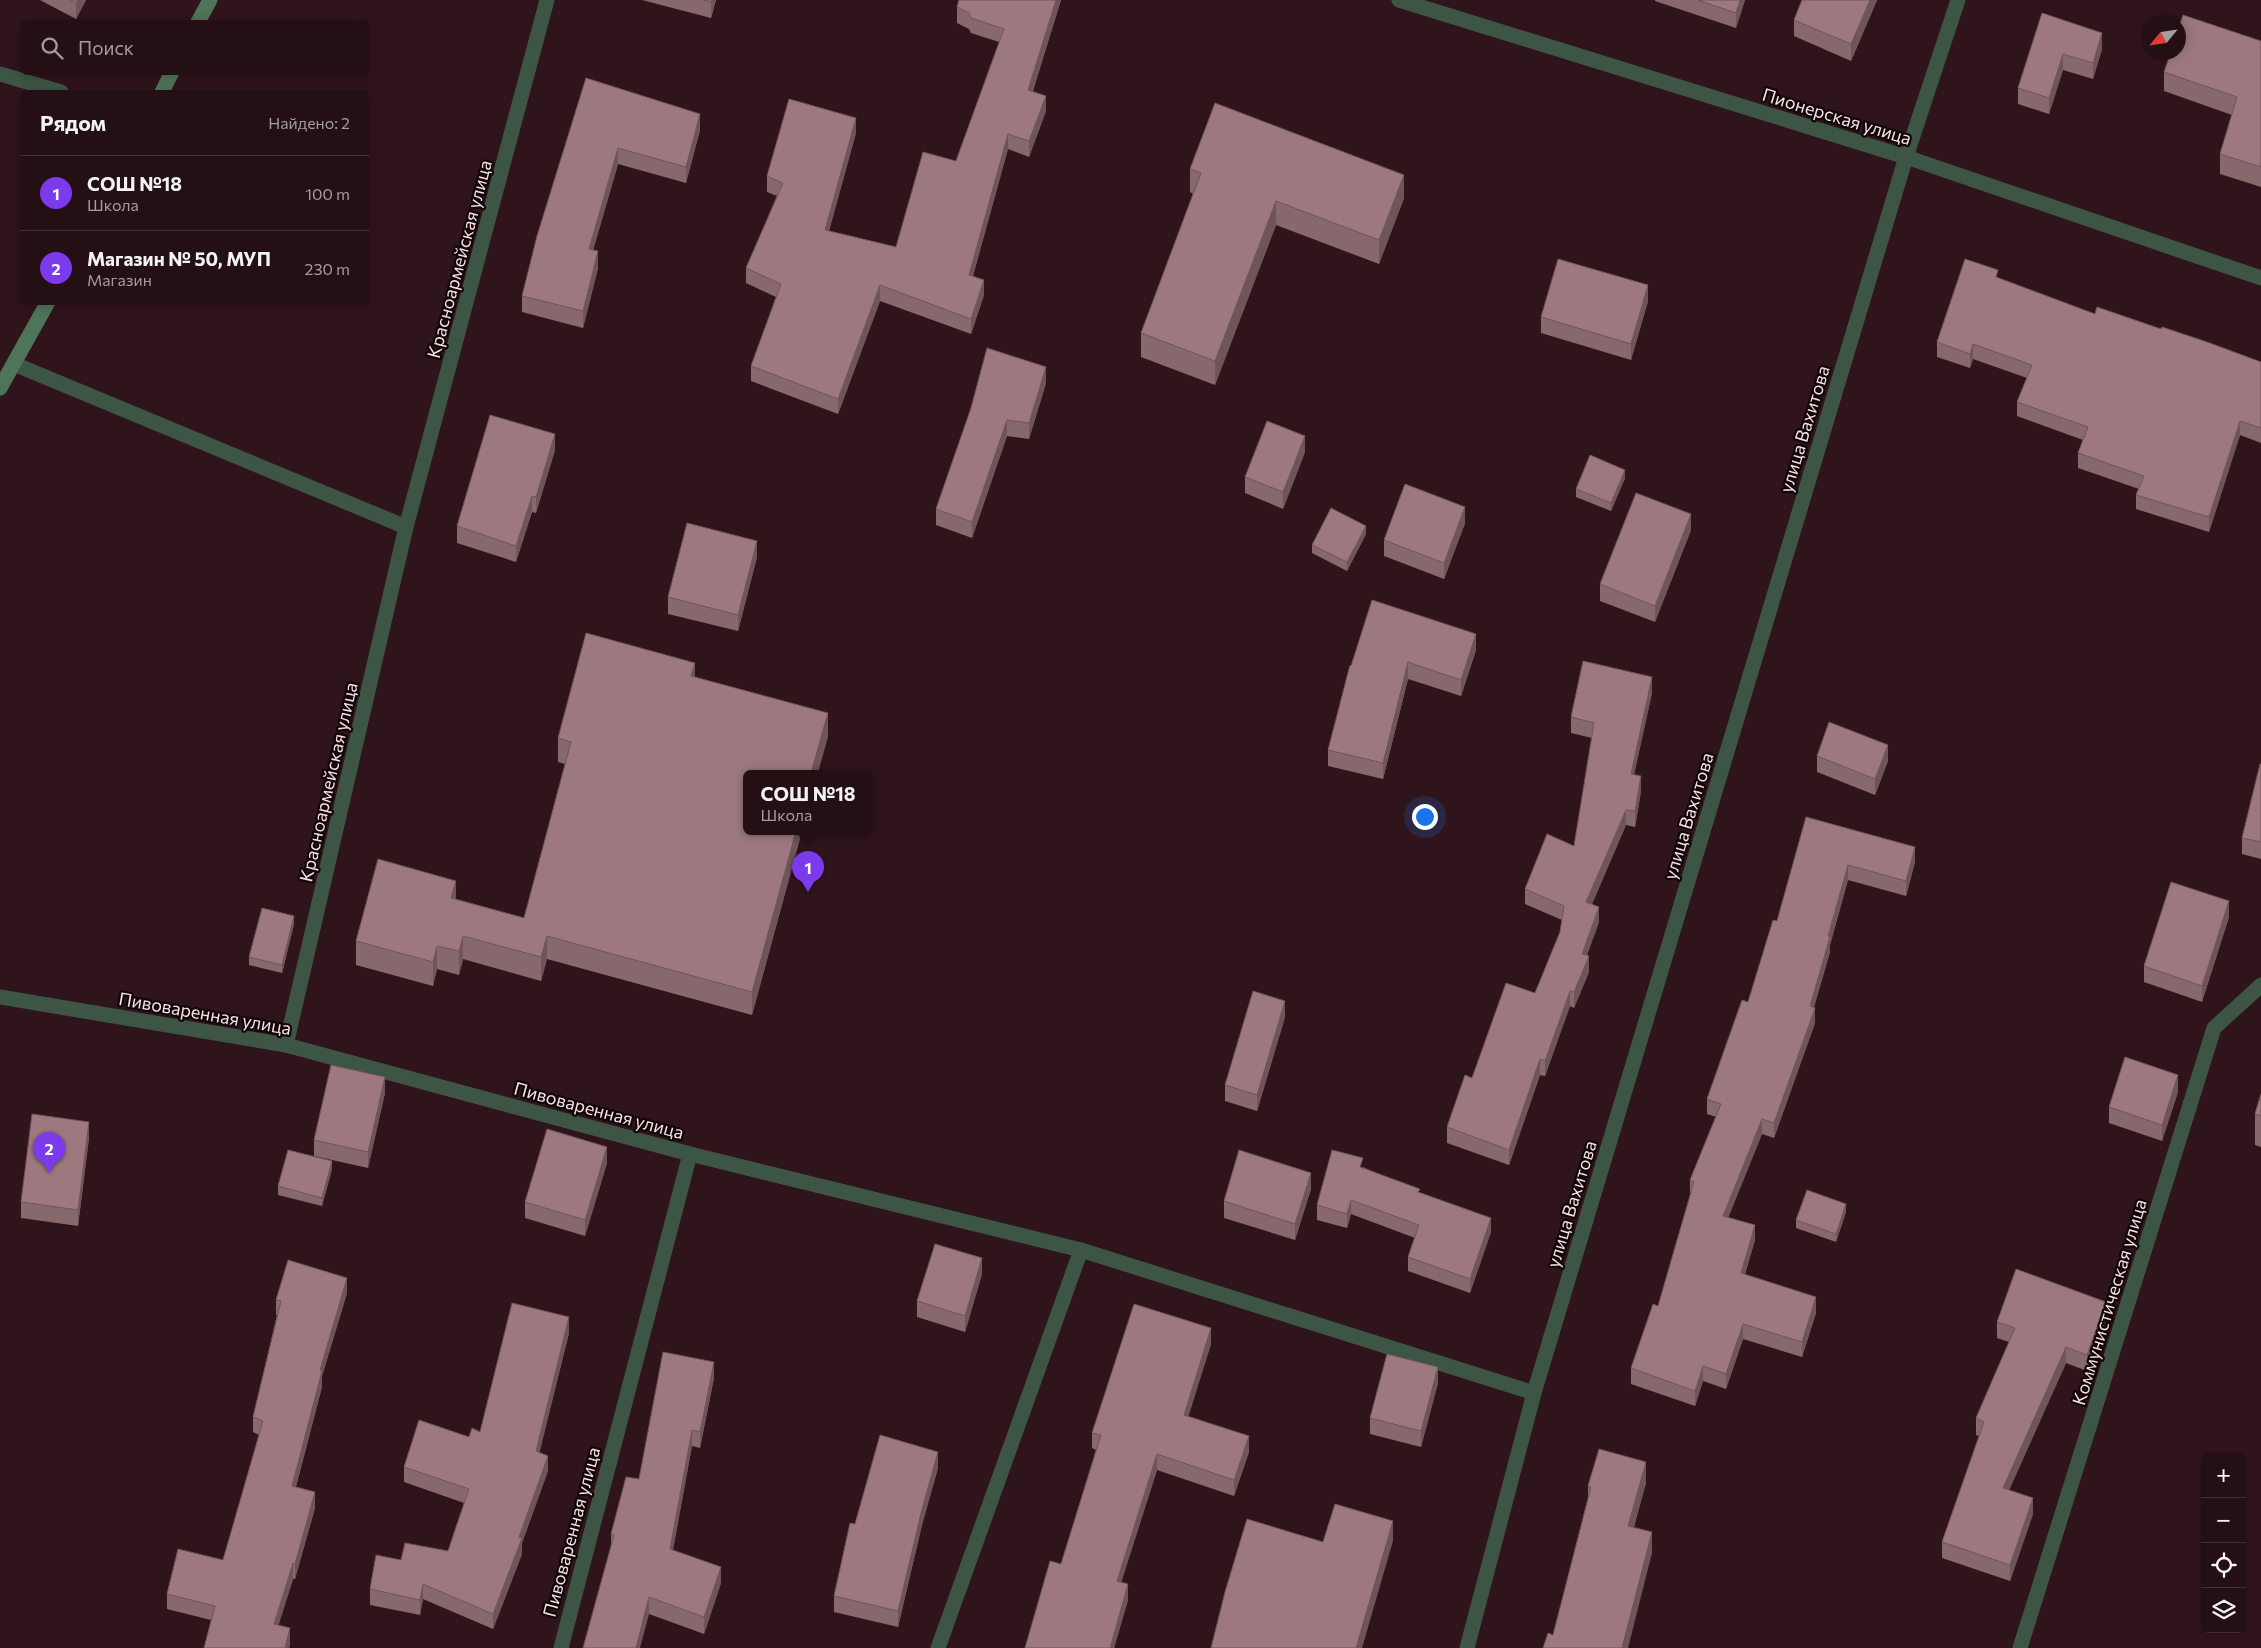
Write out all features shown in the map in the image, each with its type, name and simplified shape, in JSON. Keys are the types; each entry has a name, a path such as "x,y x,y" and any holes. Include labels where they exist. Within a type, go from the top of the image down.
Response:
{"main road":[{"path":"199,20 210,0"},
{"path":"163,90 170,75"},
{"path":"0,388 46,305"}],"street":[{"name":"Красноармейская улица","path":"286,1045 406,527 547,0"},
{"name":"Пионерская улица","path":"1398,0 1906,157 2261,278"},
{"name":"улица Вахитова","path":"1467,1648 1534,1393 1906,157 1958,0"},
{"path":"0,74 54,90"},
{"path":"14,364 406,527"},
{"name":"Коммунистическая улица","path":"2020,1648 2214,1028 2261,985"},
{"name":"Пивоваренная улица","path":"0,997 286,1045 690,1154 560,1648"},
{"path":"690,1154 1081,1250 1534,1393"},
{"path":"938,1648 1081,1250"}],"building":[{"path":"959,0 1056,0 1028,90 1046,96 1029,141 1008,134 969,275 984,280 971,319 880,285 838,399 751,366 781,284 746,268 783,183 767,176 789,99 856,118 825,230 896,247 923,152 956,161 1004,29 971,18 969,13 957,7"},
{"path":"1698,0 1740,0 1736,13"},
{"path":"1802,0 1870,0 1851,44 1794,20"},
{"path":"2042,13 2102,33 2093,63 2063,54 2049,98 2018,88"},
{"path":"2186,16 2261,41 2261,167 2220,154 2237,97 2164,72 2168,60 2186,60"},
{"path":"586,78 700,114 686,167 618,148 589,249 598,251 583,311 522,296 537,236"},
{"path":"1215,103 1404,175 1379,240 1276,201 1215,361 1141,333 1201,173 1190,169"},
{"path":"1558,259 1648,285 1631,344 1541,317"},
{"path":"1965,259 1998,270 1996,277 2095,314 2097,307 2161,329 2162,327 2207,342 2261,362 2261,428 2240,421 2209,517 2136,495 2144,476 2078,453 2088,427 2017,402 2032,365 1973,344 1970,354 1937,342"},
{"path":"987,348 1046,367 1029,423 1007,420 972,522 936,509 971,408"},
{"path":"490,415 555,434 536,497 532,496 516,546 457,526"},
{"path":"1267,421 1305,436 1283,492 1245,477"},
{"path":"1590,455 1625,470 1611,503 1576,489"},
{"path":"1405,484 1465,507 1444,563 1384,540"},
{"path":"1636,493 1691,514 1655,606 1600,584"},
{"path":"1331,508 1366,526 1347,562 1312,545"},
{"path":"687,523 757,541 738,615 668,597"},
{"path":"1372,600 1476,634 1461,680 1408,662 1383,763 1328,750 1350,665"},
{"path":"586,633 695,663 691,676 828,713 812,770 743,770 743,835 795,835 752,992 547,936 541,957 463,936 459,951 437,946 433,962 356,941 378,859 456,881 451,898 524,918 571,742 558,738"},
{"path":"1583,661 1652,677 1631,774 1641,776 1635,811 1626,810 1586,902 1599,907 1582,954 1589,956 1574,992 1570,991 1545,1061 1540,1059 1509,1150 1447,1127 1465,1075 1472,1078 1506,983 1535,993 1560,932 1564,906 1525,889 1547,834 1574,846 1594,723 1571,717"},
{"path":"1829,722 1888,745 1875,779 1817,756"},
{"path":"2261,764 2261,842 2242,838"},
{"path":"1806,817 1915,847 1906,881 1848,865 1810,1006 1815,1008 1774,1123 1762,1119 1723,1216 1755,1225 1741,1273 1816,1297 1802,1342 1743,1324 1726,1374 1703,1366 1695,1391 1631,1368 1653,1304 1658,1306 1694,1182 1690,1180 1721,1104 1707,1099 1742,1000 1748,1002 1773,920 1777,921"},
{"path":"2171,882 2229,901 2202,986 2144,966"},
{"path":"262,908 294,916 282,965 249,957"},
{"path":"1253,991 1285,1001 1257,1095 1225,1085"},
{"path":"2125,1057 2178,1075 2162,1125 2109,1107"},
{"path":"331,1065 385,1077 368,1152 314,1140"},
{"path":"2261,1094 2261,1116 2255,1114"},
{"path":"32,1114 89,1122 78,1210 21,1202"},
{"path":"547,1129 607,1147 585,1220 525,1202"},
{"path":"288,1150 332,1161 322,1198 278,1186"},
{"path":"1239,1150 1311,1173 1295,1224 1224,1201"},
{"path":"1332,1150 1363,1158 1360,1167 1420,1189 1418,1192 1491,1218 1470,1279 1408,1257 1419,1225 1351,1200 1347,1214 1317,1205"},
{"path":"1807,1190 1846,1204 1836,1234 1796,1220"},
{"path":"935,1244 982,1258 965,1316 917,1301"},
{"path":"288,1260 347,1278 320,1370 322,1371 292,1486 315,1492 295,1564 293,1563 274,1624 290,1628 285,1648 204,1648 215,1606 167,1594 178,1549 223,1560 263,1421 253,1417 281,1301 276,1300"},
{"path":"2016,1269 2106,1302 2087,1355 2066,1347 2003,1488 2033,1498 2010,1565 1942,1542 1984,1422 1976,1418 2015,1328 1997,1322"},
{"path":"512,1303 569,1317 536,1451 548,1456 519,1537 522,1538 493,1614 423,1584 420,1600 370,1589 376,1555 401,1560 405,1543 448,1551 469,1489 404,1467 419,1420 469,1437 472,1428 480,1432"},
{"path":"1134,1304 1211,1328 1184,1415 1249,1436 1234,1480 1157,1454 1117,1581 1128,1584 1110,1648 1025,1648 1050,1561 1061,1564 1101,1435 1092,1433"},
{"path":"663,1352 714,1362 700,1432 692,1430 670,1549 721,1567 704,1617 649,1597 636,1648 583,1648 614,1535 611,1534 626,1477 639,1479"},
{"path":"1387,1354 1438,1367 1421,1431 1370,1418"},
{"path":"880,1435 938,1452 922,1509 898,1611 834,1596 850,1523 855,1524"},
{"path":"1599,1449 1646,1462 1628,1526 1652,1532 1622,1648 1543,1648 1548,1633 1553,1635 1591,1487 1588,1486"},
{"path":"1335,1504 1393,1521 1356,1648 1211,1648 1225,1592 1247,1519 1323,1542"}],"place":[{"name":"СОШ №18","path":"808,892"},
{"name":"Магазин № 50, МУП","path":"49,1173"}]}
